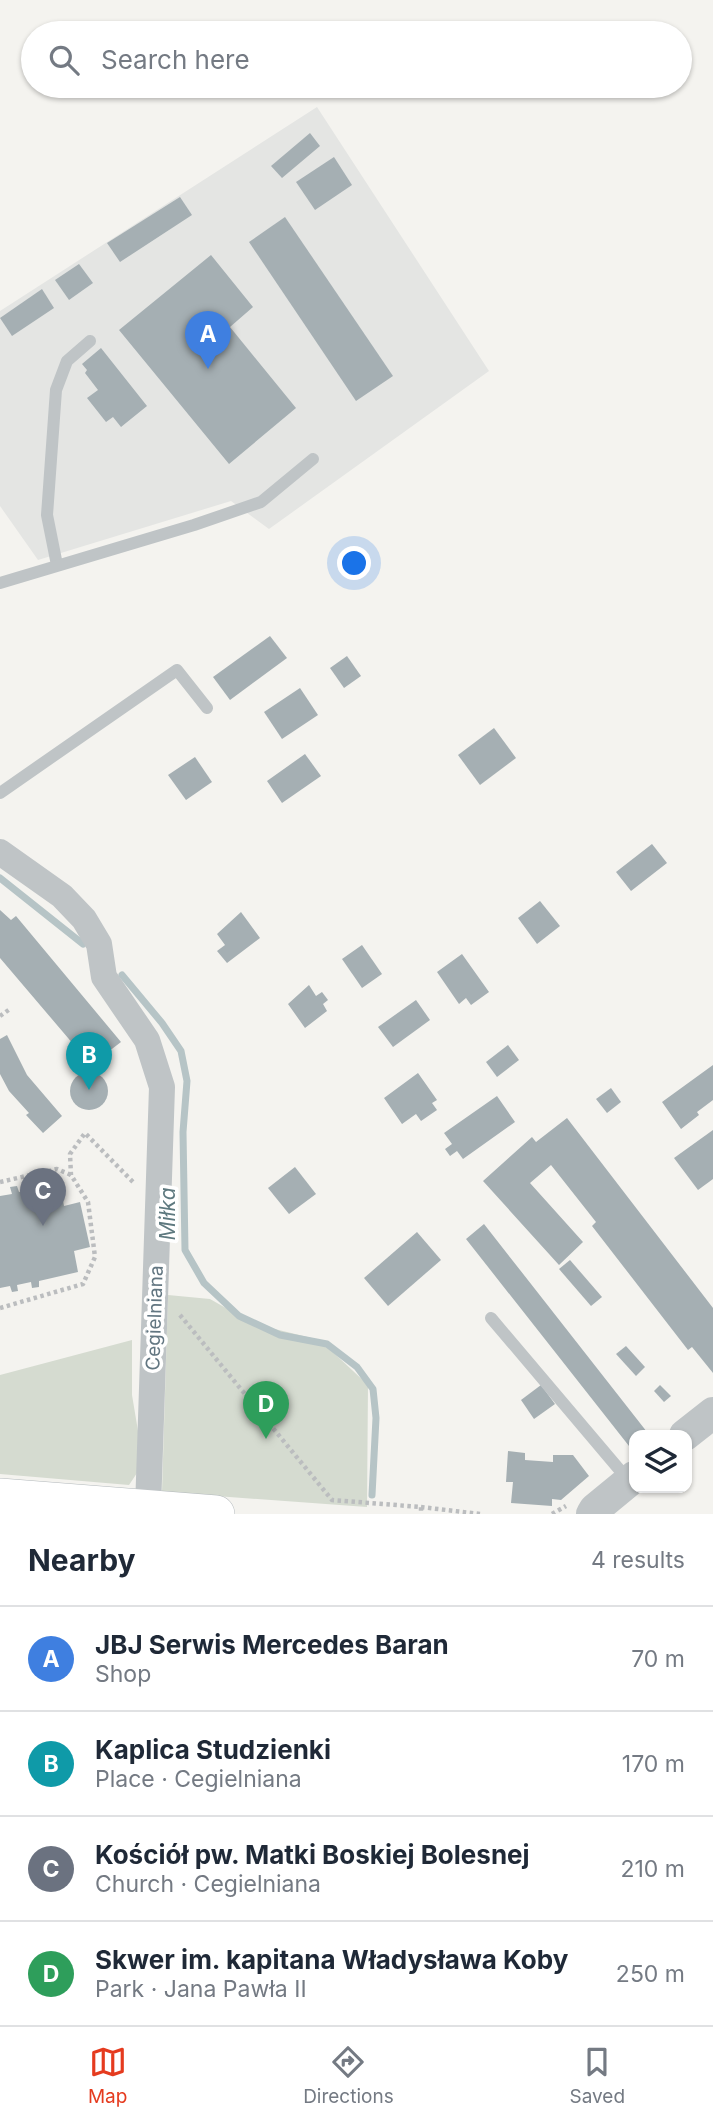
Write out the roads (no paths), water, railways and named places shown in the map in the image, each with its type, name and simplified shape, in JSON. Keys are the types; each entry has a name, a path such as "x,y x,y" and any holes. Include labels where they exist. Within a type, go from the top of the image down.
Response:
{"main road":[{"path":"0,1497 216,1514"}],"street":[{"name":"Cegielniana","path":"0,852 62,896 84,919 99,944 104,977 147,1040 162,1087 148,1508"},
{"path":"691,1430 713,1413"},
{"path":"592,1514 629,1481"}],"lane":[{"path":"57,565 47,515 56,390 67,361 90,341"},
{"path":"0,583 194,526 261,502 313,459"},
{"path":"0,793 177,670 207,708"},
{"path":"491,1318 629,1476"}],"waterway":[{"name":"Miłka","path":"0,878 83,944"},
{"name":"Miłka","path":"122,975 162,1023 181,1051 187,1081 183,1132 185,1250 204,1283 239,1316 280,1335 327,1344 357,1367 373,1389 376,1418 372,1495"}],"place":[{"name":"JBJ Serwis Mercedes Baran","path":"208,369"},
{"name":"Kaplica Studzienki","path":"89,1090"},
{"name":"Kościół pw. Matki Boskiej Bolesnej","path":"43,1226"},
{"name":"Skwer im. kapitana Władysława Koby","path":"266,1439"}]}
